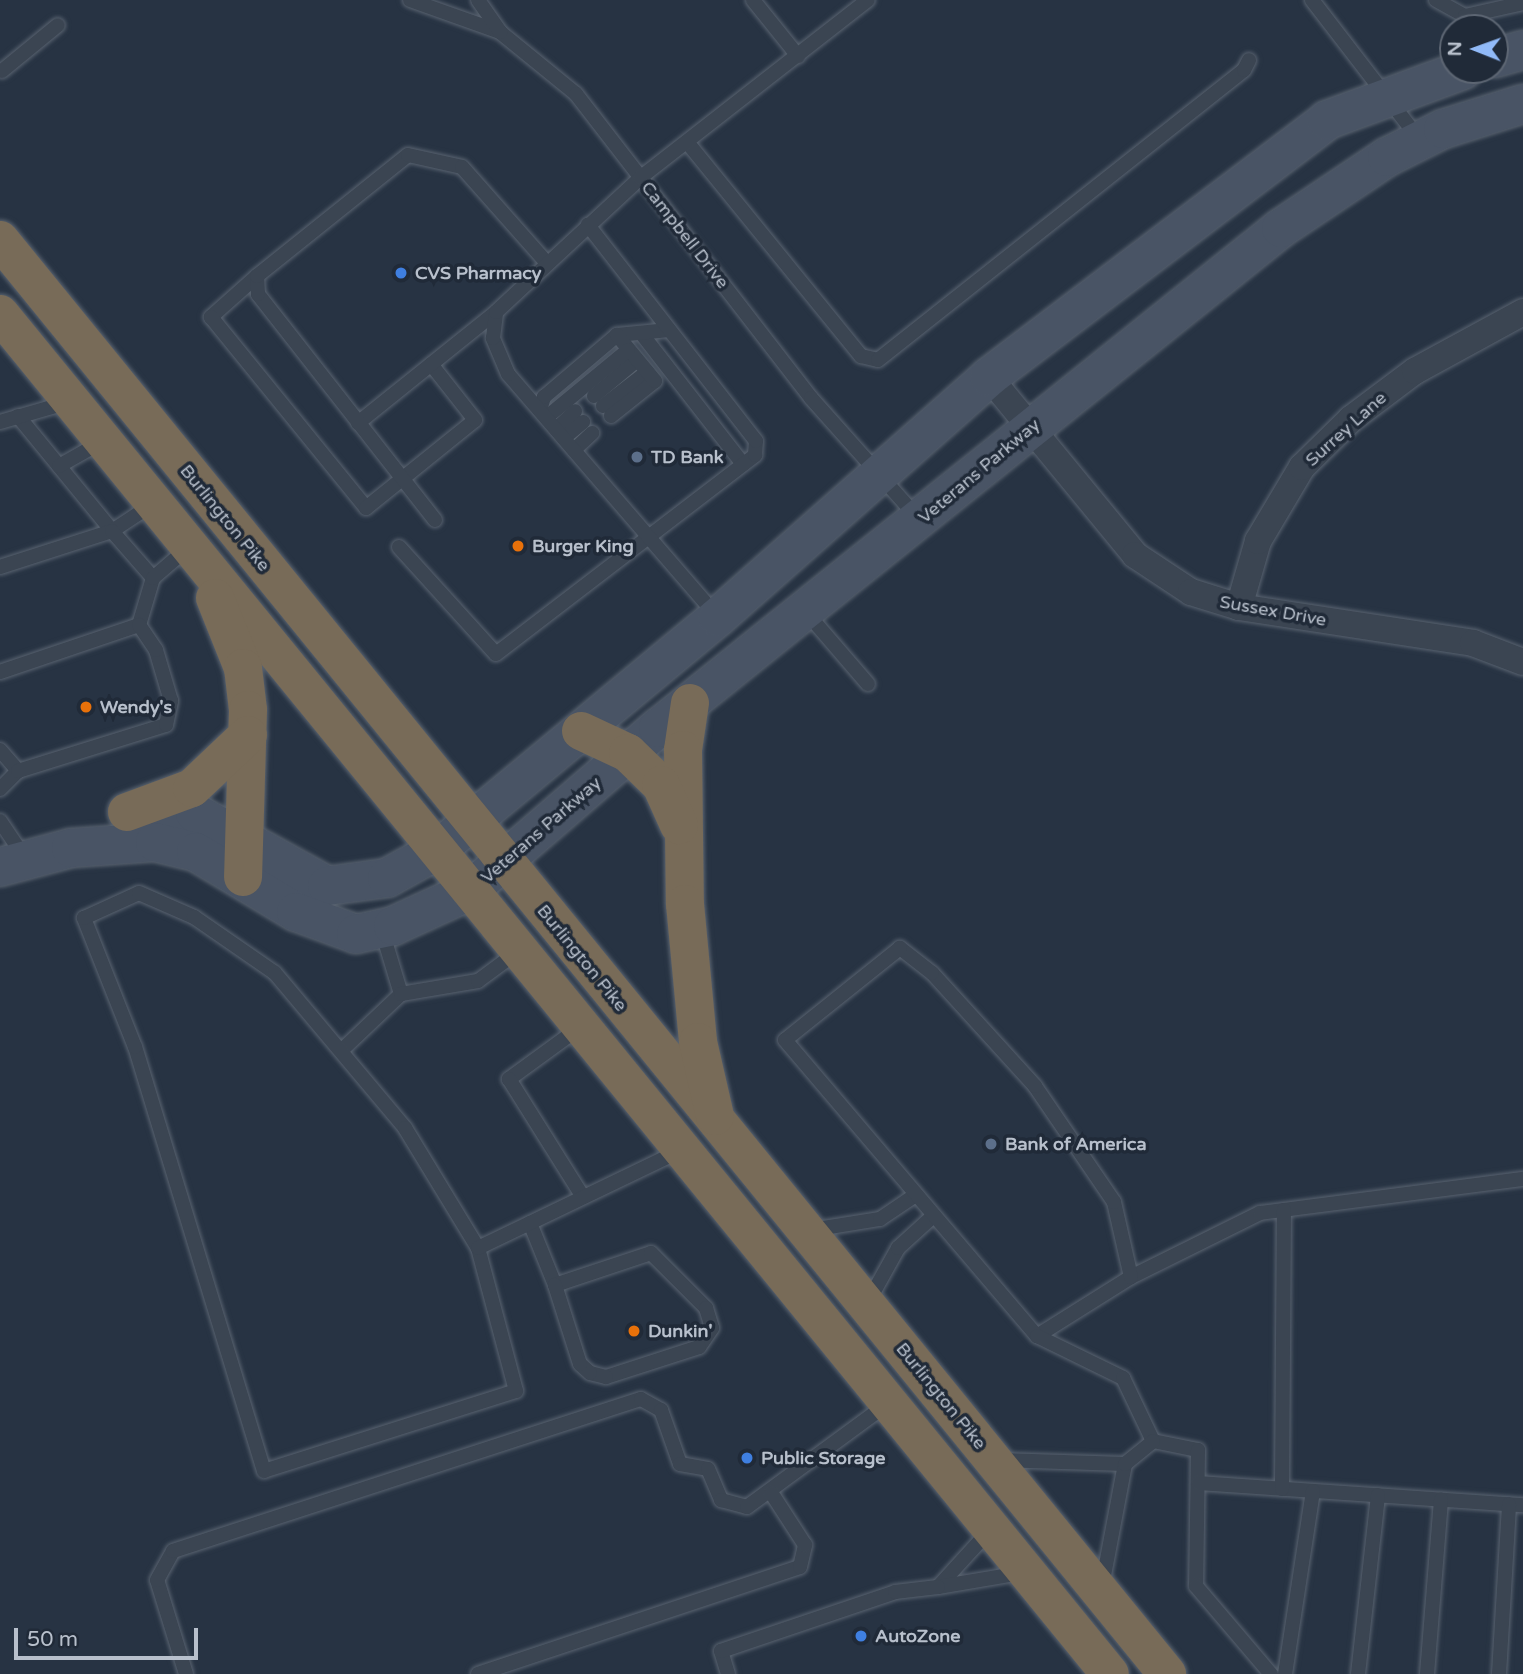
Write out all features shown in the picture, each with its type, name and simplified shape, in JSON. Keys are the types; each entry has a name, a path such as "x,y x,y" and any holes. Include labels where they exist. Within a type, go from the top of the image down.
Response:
{"highway":[{"name":"Burlington Pike","path":"0,240 506,862 718,1128 808,1231 1167,1674"},
{"path":"1,316 1110,1674"},
{"path":"189,546 243,668 248,735 244,860"},
{"path":"690,703 682,840 693,1003 718,1128"},
{"path":"581,731 628,753 670,798 682,840"},
{"path":"127,812 192,788 248,735"}],"main road":[{"path":"13,863 113,841 155,842 244,860 327,886 387,878 436,851 718,617 989,377 1326,120 1439,79"},
{"name":"Veterans Parkway","path":"244,860 325,926 356,934 381,928 469,891 506,862 628,753 921,522 1030,428 1281,228 1420,141 1523,104"},
{"path":"13,863 127,812 195,813 244,860"}],"street":[{"name":"Surrey Lane","path":"1239,607 1258,541 1302,467 1415,371 1523,312"},
{"name":"Sussex Drive","path":"989,377 1135,555 1191,592 1239,607 1473,643 1523,662"}],"lane":[{"name":"Campbell Drive","path":"410,0 500,32 576,94 876,475 921,522"},
{"path":"478,0 500,32"},
{"path":"753,0 798,56"},
{"path":"358,423 496,312 546,262 640,178 868,0"},
{"path":"1312,0 1390,98 1420,141"},
{"path":"1436,0 1456,14"},
{"path":"1490,5 1523,1"},
{"path":"2,71 58,25"},
{"path":"687,142 861,356 878,360 1244,70 1249,60"},
{"path":"431,364 475,420 366,508 211,317 257,276 408,155 462,167 546,262"},
{"path":"399,547 496,654 755,455 756,441 588,225"},
{"path":"257,276 258,294 435,520"},
{"path":"496,312 493,338 508,374 718,617"},
{"path":"556,429 544,397 617,335 668,330"},
{"path":"641,332 743,464"},
{"path":"617,335 642,366"},
{"path":"556,429 642,366"},
{"path":"642,366 603,406 642,366"},
{"path":"0,422 71,402"},
{"path":"18,416 153,579"},
{"path":"556,429 583,422 556,429"},
{"path":"59,466 103,441"},
{"path":"0,567 112,531 154,503"},
{"path":"139,625 153,579 189,546"},
{"path":"806,611 867,684"},
{"path":"0,672 139,625"},
{"path":"0,789 18,771 166,725 171,701 156,650 139,625"},
{"path":"0,750 18,771"},
{"path":"0,821 13,863"},
{"path":"139,893 194,917 275,973 405,1128 478,1248 516,1391 264,1471 135,1047 84,918 139,893"},
{"path":"381,928 401,994"},
{"path":"1131,1277 1114,1202 1035,1086 932,973 900,948 785,1040 913,1197 1037,1336 1123,1378 1153,1441"},
{"path":"342,1050 401,994 478,981 518,951"},
{"path":"580,1027 509,1079 583,1197"},
{"path":"478,1248 682,1151"},
{"path":"1037,1336 1131,1277 1260,1213 1523,1179"},
{"path":"808,1231 880,1219 913,1197"},
{"path":"1282,1489 1284,1210"},
{"path":"867,1304 898,1248 931,1218"},
{"path":"530,1223 555,1285 580,1364 606,1377 631,1371 699,1347 712,1328 706,1308 651,1253 555,1285"},
{"path":"186,1674 157,1580 173,1551 641,1399 661,1410 680,1464 708,1469 721,1500 747,1507 772,1494 888,1404"},
{"path":"1101,1592 1125,1464 1153,1441"},
{"path":"1153,1441 1198,1450 1196,1586 1271,1674"},
{"path":"993,1460 1125,1464"},
{"path":"1198,1483 1516,1505 1499,1674"},
{"path":"1285,1674 1313,1491"},
{"path":"478,1674 800,1567 805,1545 772,1494"},
{"path":"1358,1674 1378,1495"},
{"path":"1427,1674 1441,1500"},
{"path":"938,1587 991,1529"},
{"path":"728,1674 721,1651 895,1592 1027,1572"}],"place":[{"name":"CVS Pharmacy","path":"401,273"},
{"name":"TD Bank","path":"637,457"},
{"name":"Burger King","path":"518,546"},
{"name":"Wendy's","path":"86,707"},
{"name":"Bank of America","path":"991,1144"},
{"name":"Dunkin'","path":"634,1331"},
{"name":"Public Storage","path":"747,1458"},
{"name":"AutoZone","path":"861,1636"}]}
